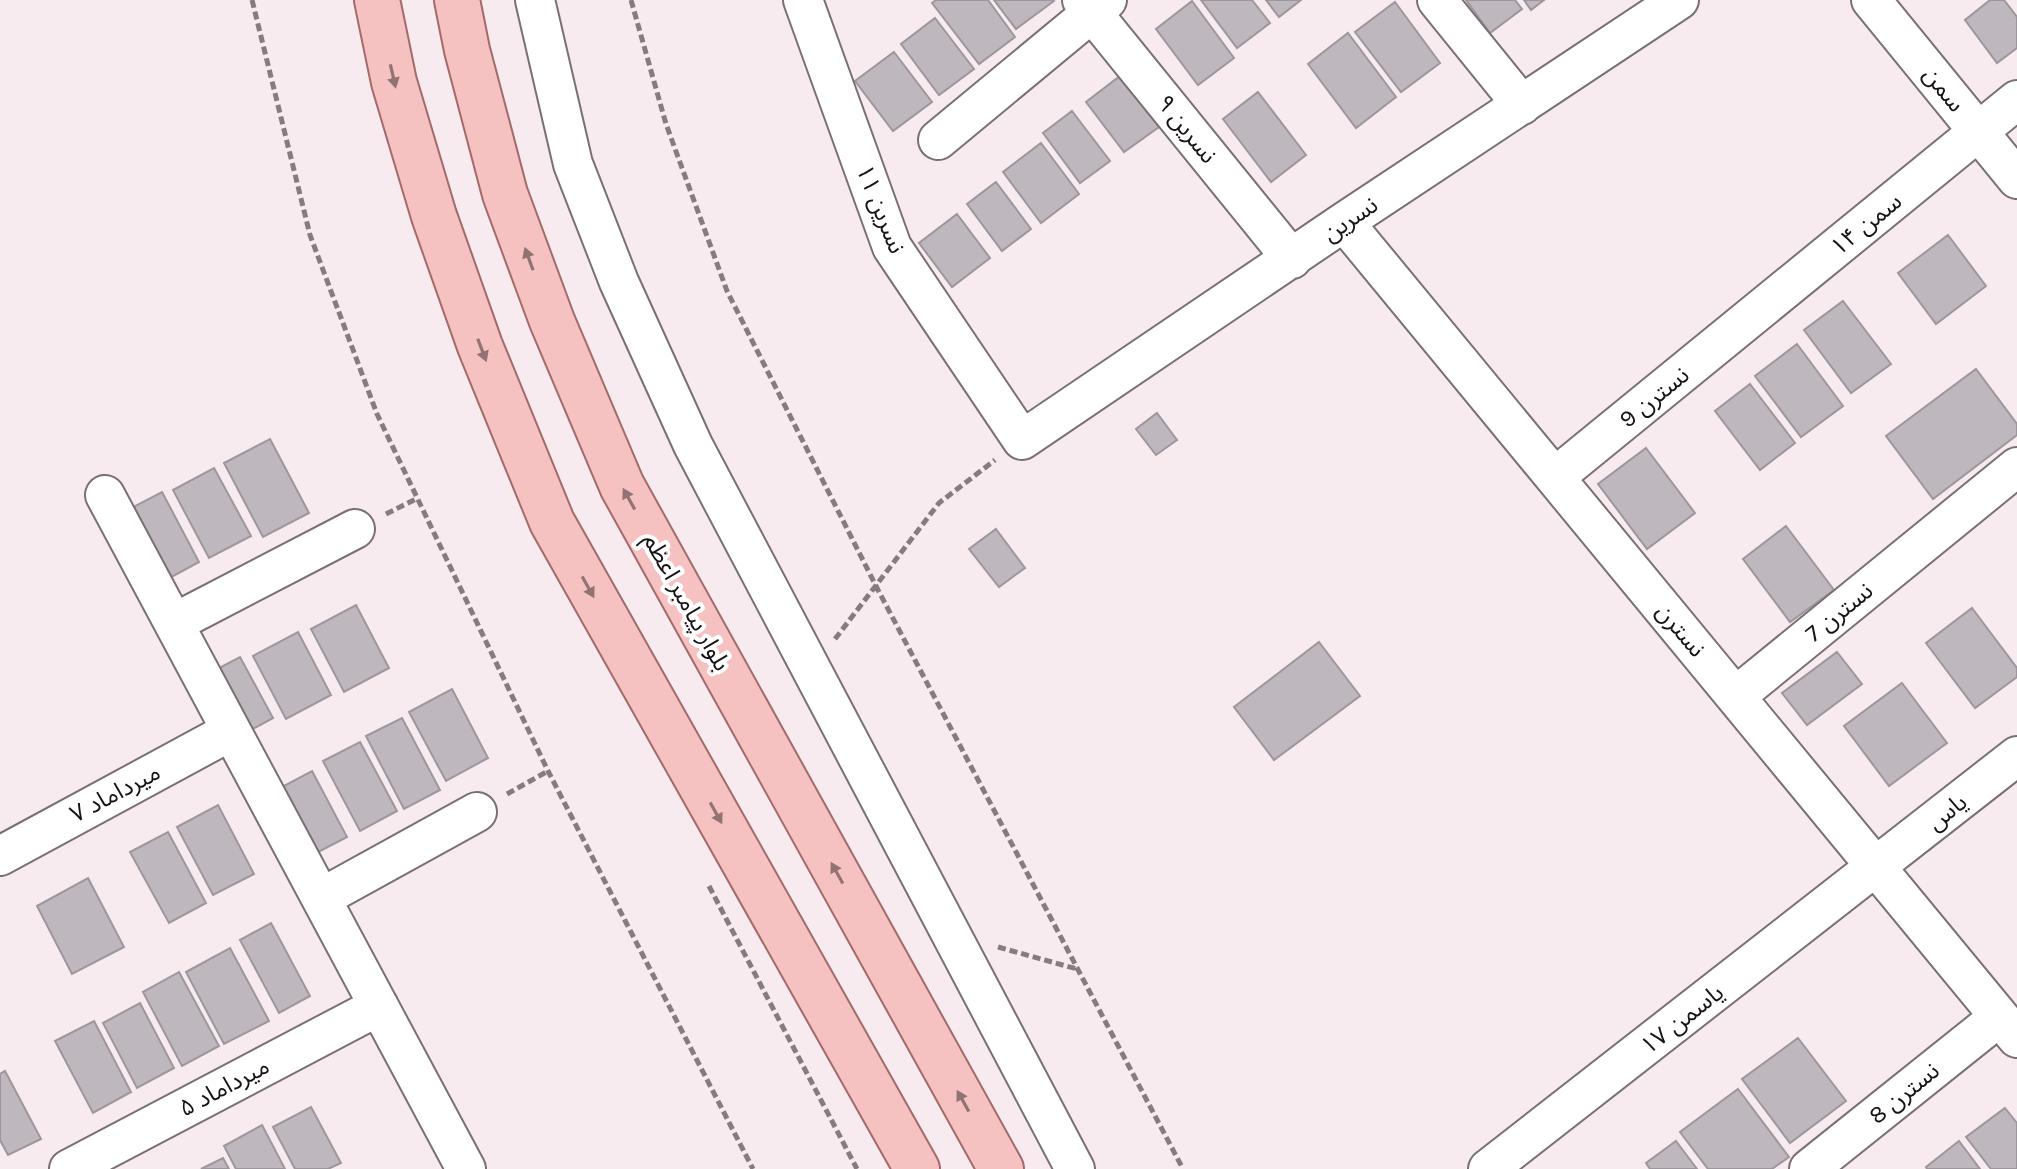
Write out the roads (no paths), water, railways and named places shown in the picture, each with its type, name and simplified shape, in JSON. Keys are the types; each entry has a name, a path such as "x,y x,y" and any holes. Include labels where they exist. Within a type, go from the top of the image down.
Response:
{"main road":[{"path":"377,0 394,82 434,216 480,346 552,522 917,1169"},
{"name":"بلوار پیامبر اعظم","path":"457,0 505,194 552,321 622,486 1001,1169"}],"street":[{"path":"535,0 573,164 619,282 693,445 1075,1169"},
{"name":"نسرین ۱۱","path":"803,0 892,247 1022,440"},
{"path":"1437,0 1522,105"},
{"name":"نسرین","path":"1022,440 1679,0"},
{"name":"سمن","path":"1871,0 2017,179"},
{"path":"938,140 1093,4"},
{"name":"نسرین ۹","path":"1093,4 1292,259"},
{"name":"سمن ۱۴","path":"1753,316 2017,100"},
{"name":"نسترن","path":"1344,222 2008,1028"},
{"name":"نسترن 9","path":"1555,477 1753,316"},
{"name":"نسترن 7","path":"1736,696 2017,467"},
{"path":"105,495 466,1169"},
{"path":"174,623 355,529"},
{"name":"میرداماد ۷","path":"0,856 231,731"},
{"name":"یاس","path":"1877,868 2017,756"},
{"path":"321,898 477,812"},
{"name":"یاسمن ۱۷","path":"1488,1169 1877,868"},
{"name":"میرداماد ۵","path":"69,1169 379,1006"},
{"name":"نسترن 8","path":"1809,1169 2008,1028"}]}
